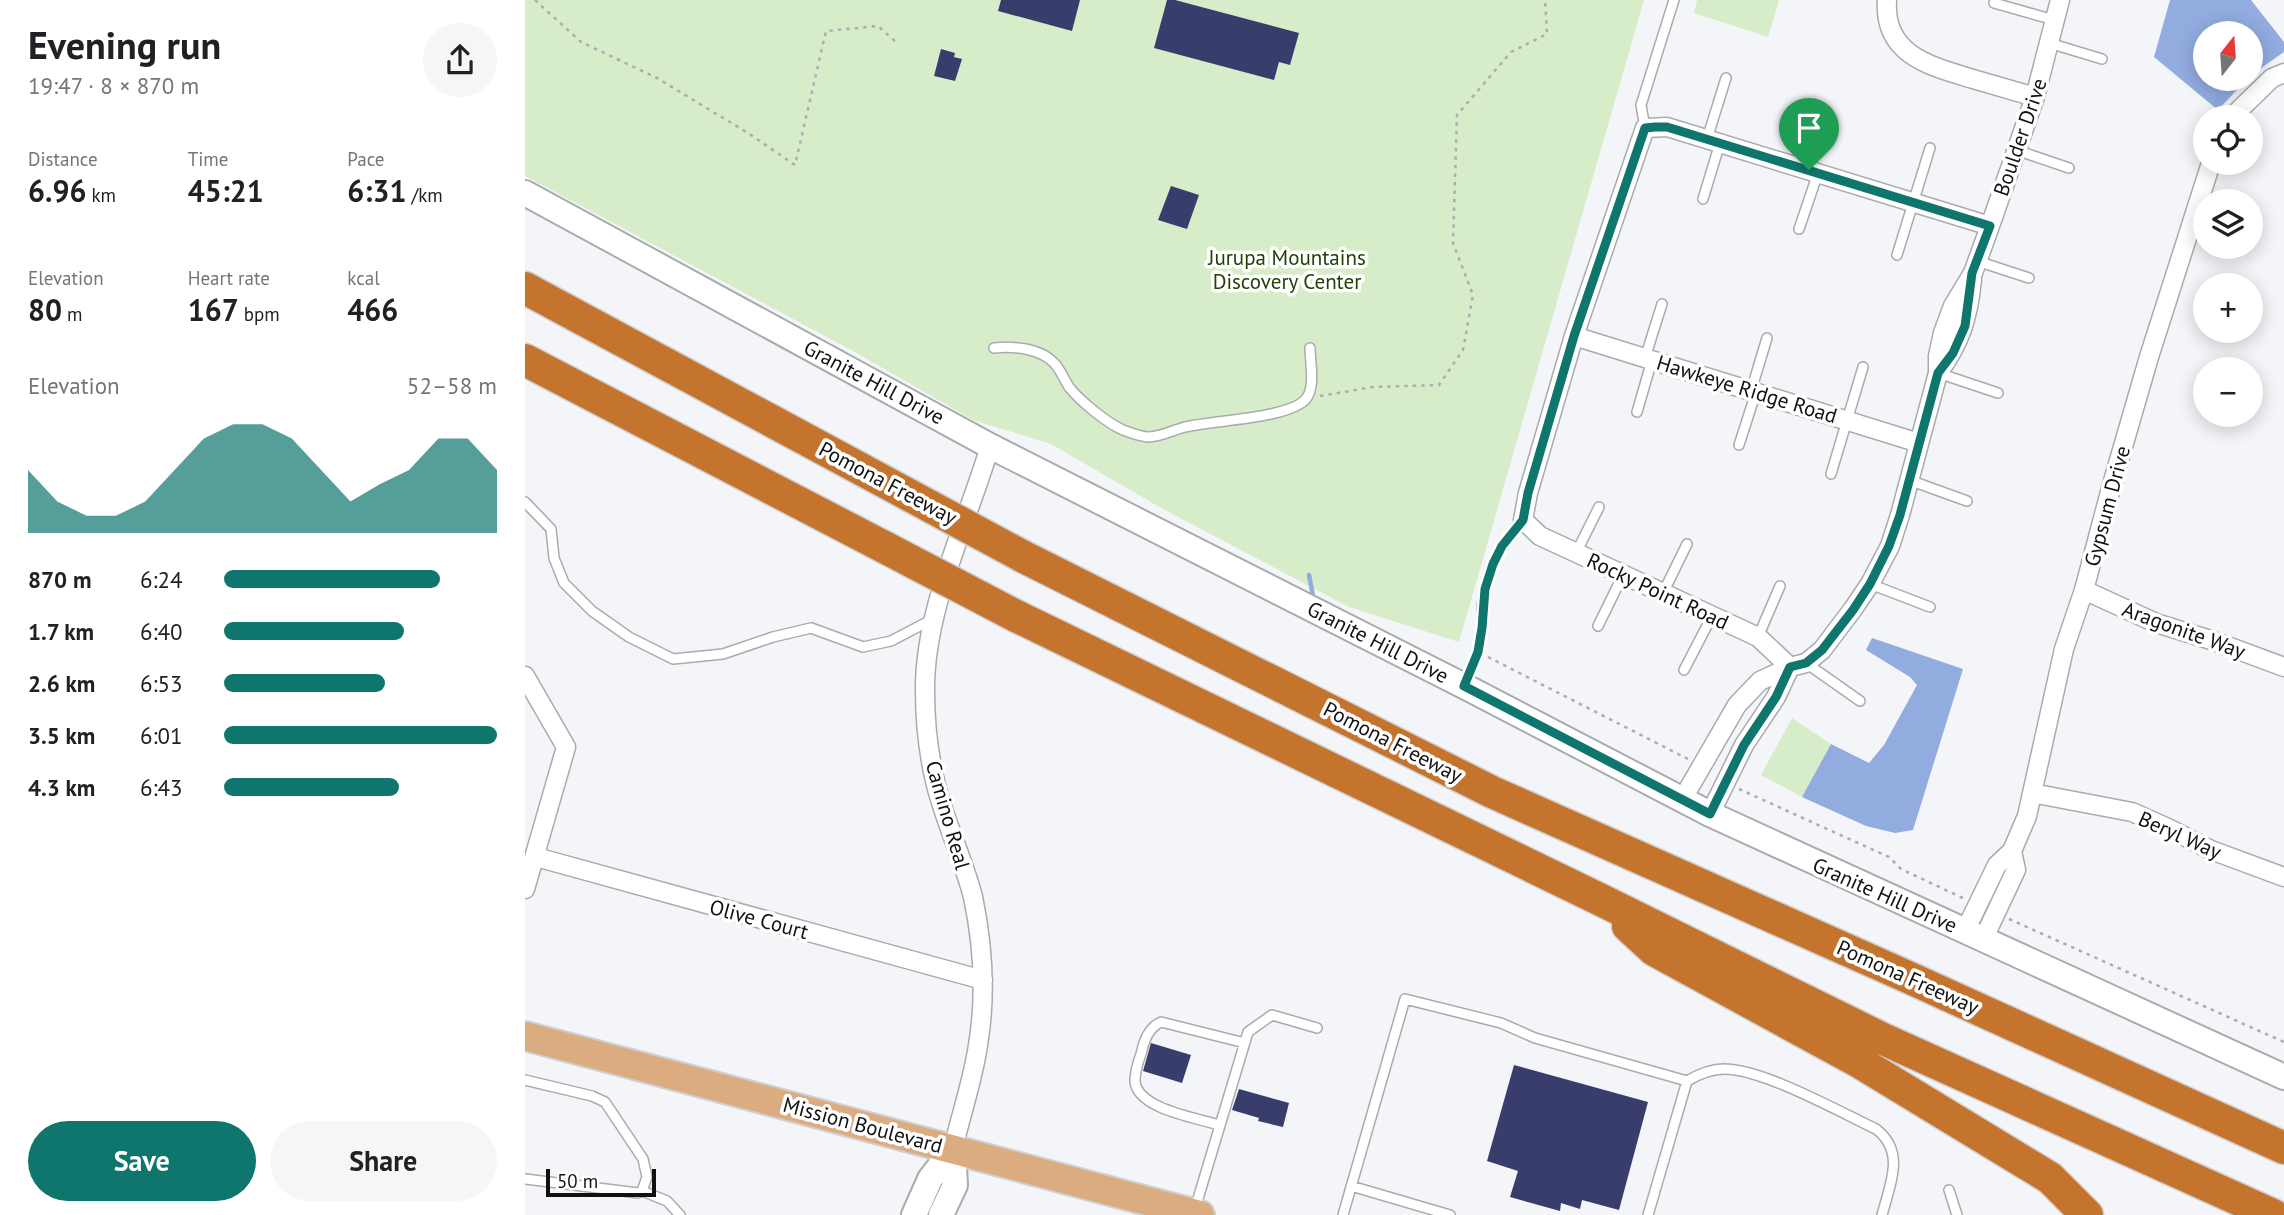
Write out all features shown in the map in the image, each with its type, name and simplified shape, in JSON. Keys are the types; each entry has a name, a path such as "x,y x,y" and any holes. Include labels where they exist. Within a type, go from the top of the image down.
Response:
{"highway":[{"name":"Pomona Freeway","path":"525,288 1022,556 1492,792 1898,972 2284,1148"},
{"path":"525,360 1016,616 1883,1039 2273,1215"},
{"path":"1599,899 1654,950 1861,1063 2039,1170 2087,1215"}],"main road":[{"name":"Mission Boulevard","path":"525,1036 1197,1214"}],"street":[{"path":"1887,0 1886,13 1891,30 1903,48 1915,59 2035,97"},
{"name":"Boulder Drive","path":"1682,800 1737,705 1761,681 1798,665 1822,650 1870,584 1889,546 1938,373 1953,353 1965,326 1975,267 2035,97 2060,0"},
{"path":"2244,105 2272,79 2284,73"},
{"path":"1523,520 1528,493 1574,336 1645,128 1667,127 1990,226"},
{"name":"Gypsum Drive","path":"1974,936 2016,870 2012,851 2027,816 2064,649 2084,590 2149,357 2207,175"},
{"name":"Granite Hill Drive","path":"525,193 990,446 1464,686 1682,800 2284,1077"},
{"name":"Hawkeye Ridge Road","path":"1574,336 1919,443"},
{"name":"Camino Real","path":"941,1215 955,1185 953,1149 978,1048 983,980 972,895 935,782 926,729 927,652 933,619 990,446"},
{"name":"Rocky Point Road","path":"1523,520 1540,536 1758,637 1798,665"},
{"name":"Aragonite Way","path":"2084,590 2156,624 2214,641 2284,667"},
{"name":"Boulder Drive","path":"1710,814 1744,745 1798,665"},
{"path":"525,676 566,747 525,889"},
{"path":"1744,698 1763,714"},
{"name":"Beryl Way","path":"2032,793 2132,813 2211,850 2284,877"},
{"name":"Olive Court","path":"536,857 983,980"},
{"name":"Camino Real","path":"914,1215 930,1179 953,1149"}],"lane":[{"path":"1645,128 1641,105 1674,0"},
{"path":"1994,3 2054,20"},
{"path":"2049,43 2102,59"},
{"path":"1703,199 1726,78"},
{"path":"1800,229 1827,113"},
{"path":"1897,255 1930,148"},
{"path":"2016,150 2069,168"},
{"path":"1975,267 2029,278"},
{"path":"1637,412 1662,304"},
{"path":"1738,445 1767,338"},
{"path":"995,348 1012,346 1042,355 1052,361 1070,387 1096,411 1121,429 1146,437 1166,435 1184,427 1280,412 1307,398 1311,388 1310,348"},
{"path":"1831,474 1863,367"},
{"path":"1938,373 1998,393"},
{"path":"1909,481 1968,501"},
{"path":"525,502 551,529 554,558 564,583 592,611 629,636 673,659 723,654 811,628 863,647 891,641 933,619"},
{"path":"1576,553 1599,507"},
{"path":"1464,686 1478,652 1485,589 1493,564 1502,546 1523,520"},
{"path":"1663,593 1687,544"},
{"path":"1598,626 1623,575"},
{"path":"1870,584 1930,607"},
{"path":"1758,637 1780,586"},
{"path":"1684,670 1712,616"},
{"path":"1798,665 1860,701"},
{"path":"1343,1215 1405,999 1501,1023 1535,1038 1687,1081 1713,1070 1734,1070 1786,1087 1876,1129 1888,1140 1894,1157 1882,1215"},
{"path":"1197,1214 1219,1125 1248,1032 1272,1015 1317,1028"},
{"path":"1219,1125 1155,1106 1139,1094 1135,1083 1143,1044 1154,1025 1161,1022 1245,1043"},
{"path":"525,1080 592,1096 605,1102 643,1159 646,1177 642,1191"},
{"path":"1648,1215 1687,1081"},
{"path":"525,1178 638,1193 642,1191 667,1201 680,1215"},
{"path":"1350,1186 1450,1215"},
{"path":"1949,1190 1957,1215"}],"path":[{"path":"535,0 581,42 657,78 748,133 795,166 826,31 878,26 897,43"},
{"path":"1307,398 1373,387 1439,385 1463,350 1473,295 1453,243 1457,115 1511,52 1546,34 1545,0"},
{"path":"1478,652 1680,754"},
{"path":"1750,795 1889,857 1901,869 1954,894"},
{"path":"2016,922 2284,1042"}],"green space":[{"name":"Jurupa Mountains Discovery Center","path":"525,0 1644,0 1459,642 1349,607 1161,508 1051,444 973,420 853,351 525,176"},
{"path":"1697,0 1779,0 1768,37 1694,13"},
{"path":"1792,718 1831,744 1802,797 1761,775"}],"water":[{"path":"2170,0 2251,0 2284,42 2284,52 2263,67 2263,21 2193,21 2193,89 2154,57"},
{"path":"2195,91 2236,91 2223,105 2212,105"},
{"path":"1872,638 1963,669 1913,830 1895,833 1866,826 1802,797 1831,744 1869,763 1884,745 1917,685 1910,677 1866,650"}],"building":[{"path":"1001,0 1080,0 1072,31 998,11"},
{"path":"1167,0 1299,33 1290,65 1279,62 1274,80 1154,48"},
{"path":"941,49 955,53 954,57 962,59 955,81 934,76"},
{"path":"1171,186 1199,195 1187,229 1158,220"},
{"path":"1151,1043 1191,1055 1182,1083 1143,1071"},
{"path":"1514,1065 1648,1102 1619,1210 1582,1200 1580,1209 1561,1203 1560,1211 1510,1197 1518,1171 1487,1161"},
{"path":"1239,1089 1289,1103 1283,1127 1258,1121 1259,1118 1232,1110"}],"waterway":[{"path":"1309,575 1313,596"}],"route":[{"path":"1667,127 1809,170 1990,226 1972,273 1965,326 1953,353 1938,373 1900,515 1879,569 1853,610 1822,650 1806,663 1790,667 1776,697 1744,745 1710,814 1464,686 1478,652 1482,606 1493,564 1502,546 1523,520 1528,493 1574,336 1645,128 1667,127"}]}
